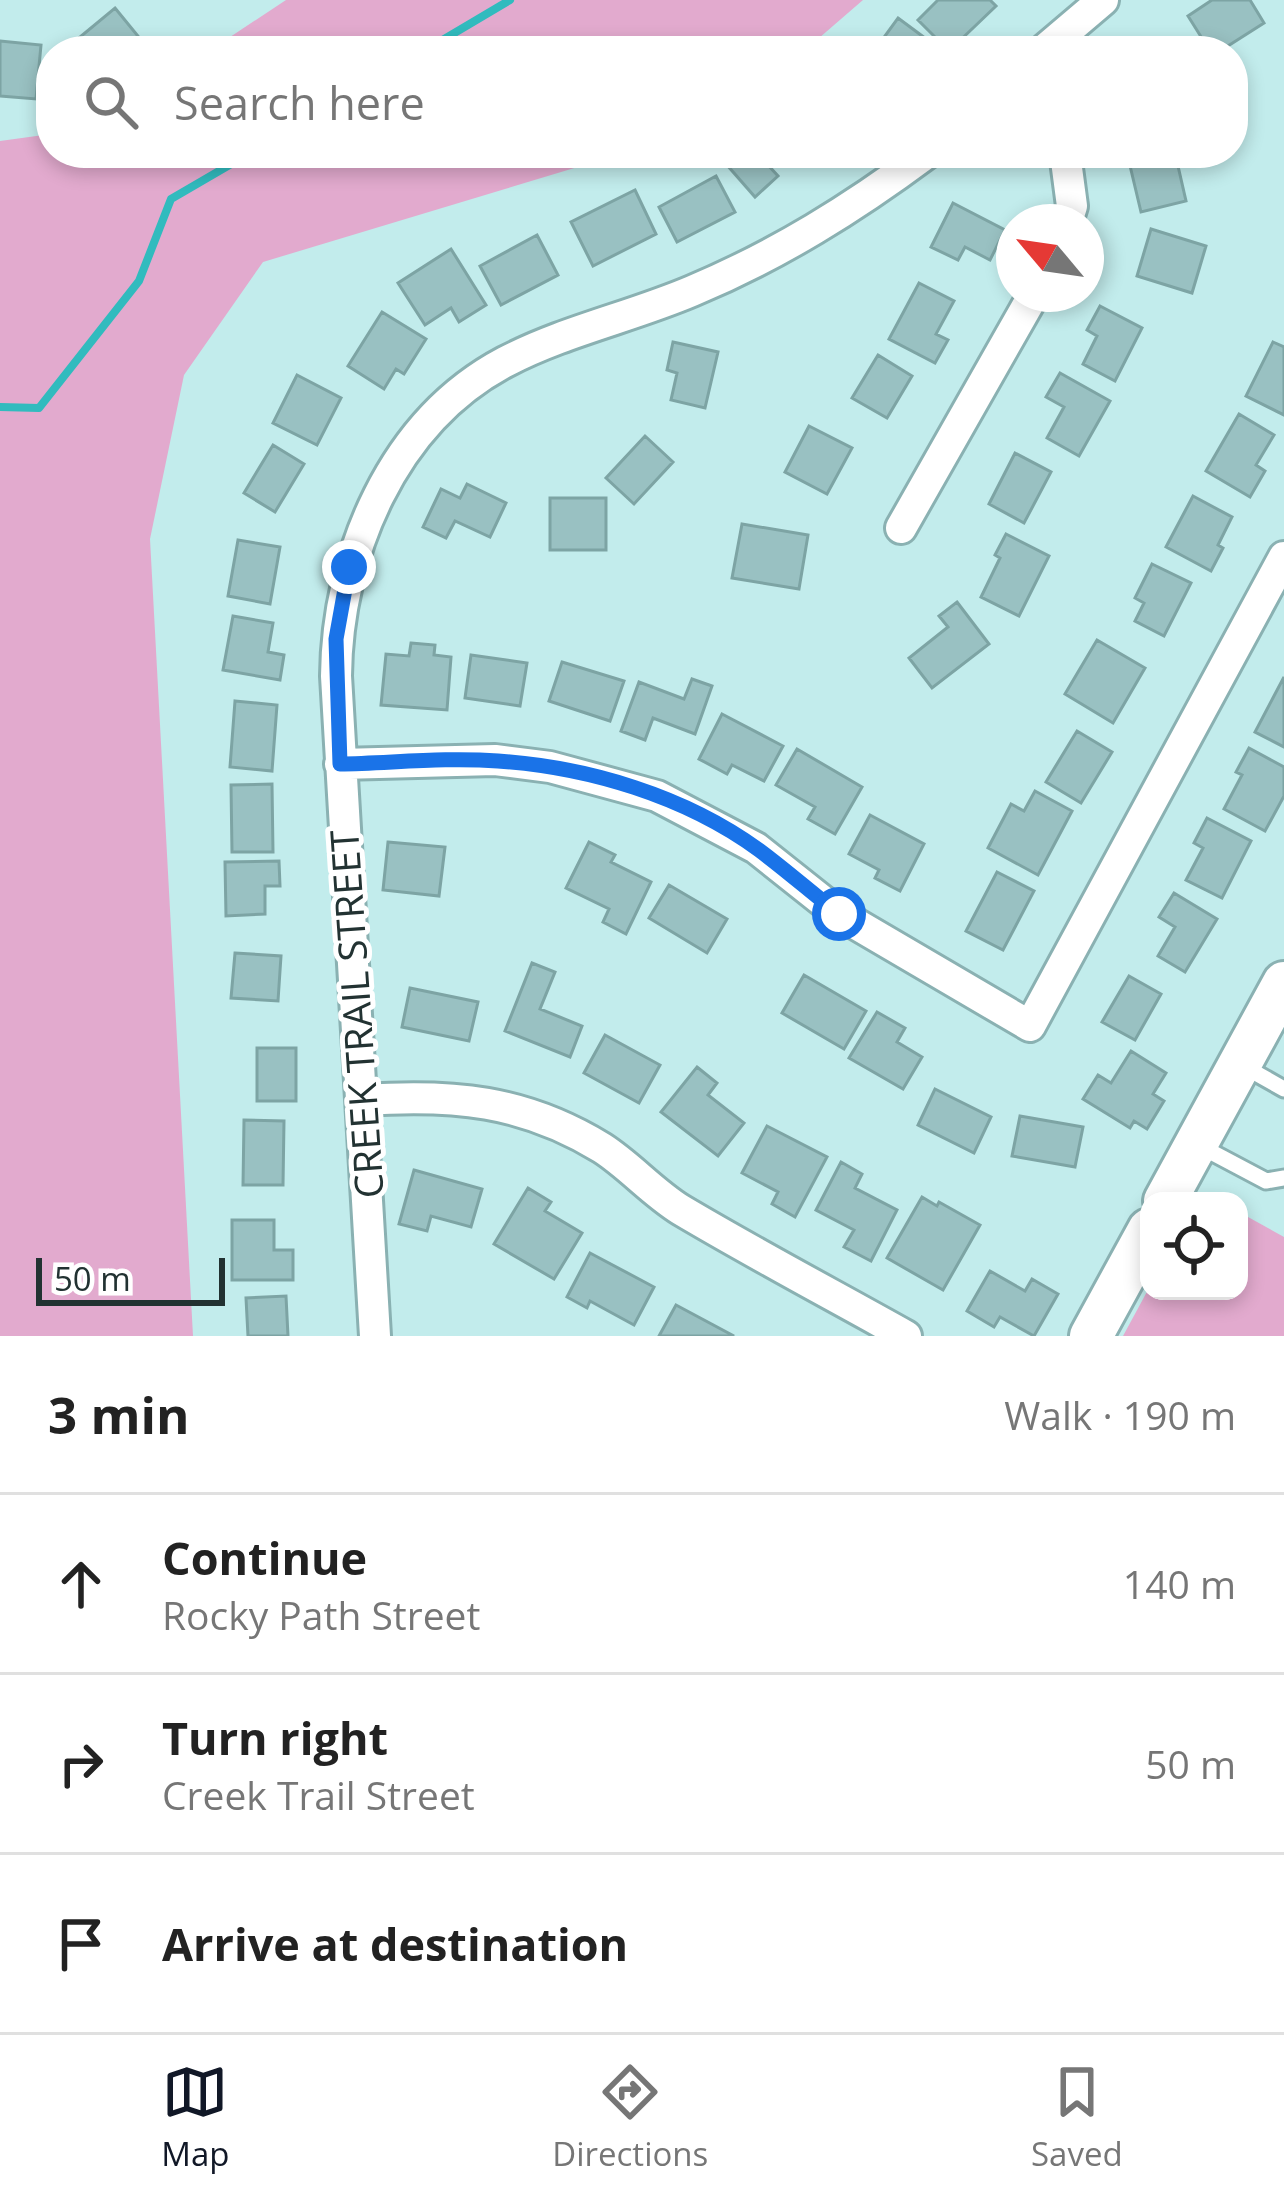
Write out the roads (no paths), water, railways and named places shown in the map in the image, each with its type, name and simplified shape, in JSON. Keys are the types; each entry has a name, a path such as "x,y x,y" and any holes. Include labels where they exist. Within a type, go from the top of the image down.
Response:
{"main road":[{"path":"1170,1192 1284,983"},
{"path":"1091,1336 1140,1246"}],"street":[{"path":"1061,36 1103,0"},
{"name":"CREEK TRAIL STREET","path":"375,1336 336,639 361,531 419,436 444,409 503,363 759,262 850,209 906,168"},
{"path":"1067,168 1072,204"},
{"path":"901,528 1024,312"},
{"path":"340,764 494,760 550,766 657,796 756,848 839,914 1030,1026 1284,556"},
{"path":"364,1100 433,1095 480,1100 554,1123 604,1150 661,1197 905,1336"}],"lane":[{"path":"1240,1064 1284,1089"},
{"path":"1196,1144 1266,1181 1284,1178"}],"waterway":[{"path":"449,36 510,0"},
{"path":"0,407 39,408 139,281 171,199 224,168"}]}
